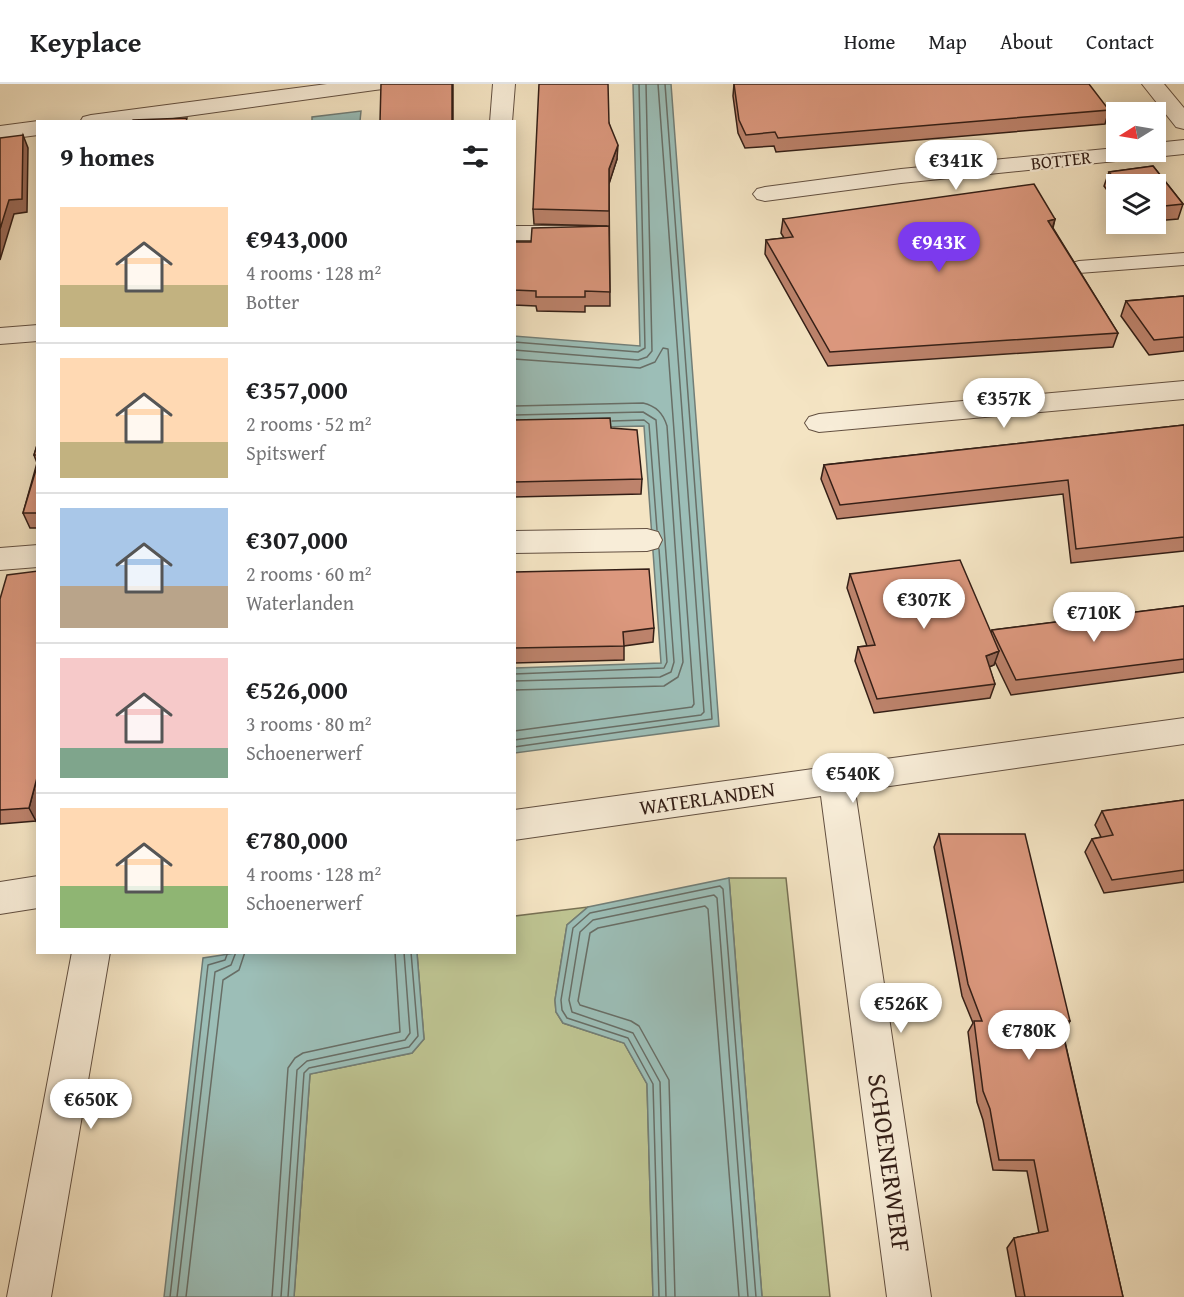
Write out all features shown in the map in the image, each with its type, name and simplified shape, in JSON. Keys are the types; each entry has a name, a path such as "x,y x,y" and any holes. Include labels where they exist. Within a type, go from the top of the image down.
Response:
{"street":[{"path":"121,120 241,112 375,84"},
{"path":"501,120 504,84"},
{"path":"1153,84 1184,122"},
{"path":"0,133 36,128"},
{"path":"1166,149 1184,147"},
{"name":"BOTTER","path":"765,194 901,176 1106,156"},
{"path":"516,233 600,233"},
{"path":"0,336 36,333"},
{"path":"819,423 1184,390"},
{"path":"516,542 647,540"},
{"path":"0,559 36,556"},
{"name":"WATERLANDEN","path":"516,825 1184,731"},
{"name":"SCHOENERWERF","path":"836,780 909,1297"},
{"path":"0,898 36,892"},
{"path":"29,1297 91,954"}],"lane":[{"path":"1079,267 1184,259"}],"green space":[{"path":"729,878 786,878 830,1297 762,1297"},
{"path":"588,907 567,925 555,1000 556,1012 563,1023 624,1043 647,1084 653,1297 294,1297 310,1074 412,1053 424,1039 417,954 516,954 516,916"}],"water":[{"path":"633,84 671,84 719,726 516,753 516,668 661,663 644,426 516,429 516,336 640,346"},
{"path":"361,111 360,120 312,120 312,117"},
{"path":"729,878 762,1297 653,1297 647,1084 624,1043 563,1023 556,1012 555,1000 567,925 588,907"},
{"path":"229,954 417,954 424,1039 412,1053 310,1074 294,1297 164,1297 203,958"}],"building":[{"path":"381,84 452,84 452,120 380,120"},
{"path":"539,84 608,84 609,123 618,145 609,169 609,211 533,209"},
{"path":"734,84 1089,84 1106,106 1106,110 778,138 775,132 746,135 739,120"},
{"path":"187,118 186,120 133,120"},
{"path":"23,135 22,199 9,200 0,229 0,138"},
{"path":"1153,166 1159,174 1111,174 1109,172"},
{"path":"1166,182 1183,204 1166,206"},
{"path":"1034,184 1055,219 1048,221 1118,333 830,352 766,240 793,237 783,219"},
{"path":"609,226 610,292 585,291 585,297 536,297 536,291 516,290 516,242 531,242 532,228"},
{"path":"1184,296 1184,337 1154,340 1126,301"},
{"path":"610,418 611,428 637,430 642,479 516,482 516,420"},
{"path":"1184,425 1184,537 1076,549 1068,480 840,505 824,465"},
{"path":"36,470 36,513 23,513"},
{"path":"960,560 999,651 986,656 995,684 877,699 858,647 875,645 850,574"},
{"path":"649,569 654,628 623,632 624,646 516,648 516,572"},
{"path":"36,571 36,782 29,808 0,810 0,599 7,575"},
{"path":"1184,606 1184,659 1016,680 992,630"},
{"path":"1184,800 1184,870 1112,880 1092,839 1113,835 1102,811"},
{"path":"939,834 1025,834 1070,1021 1060,1021 1123,1297 1025,1297 1014,1238 1048,1231 1034,1160 999,1160 990,1109 983,1091 974,1021 982,1021 968,984"}]}
